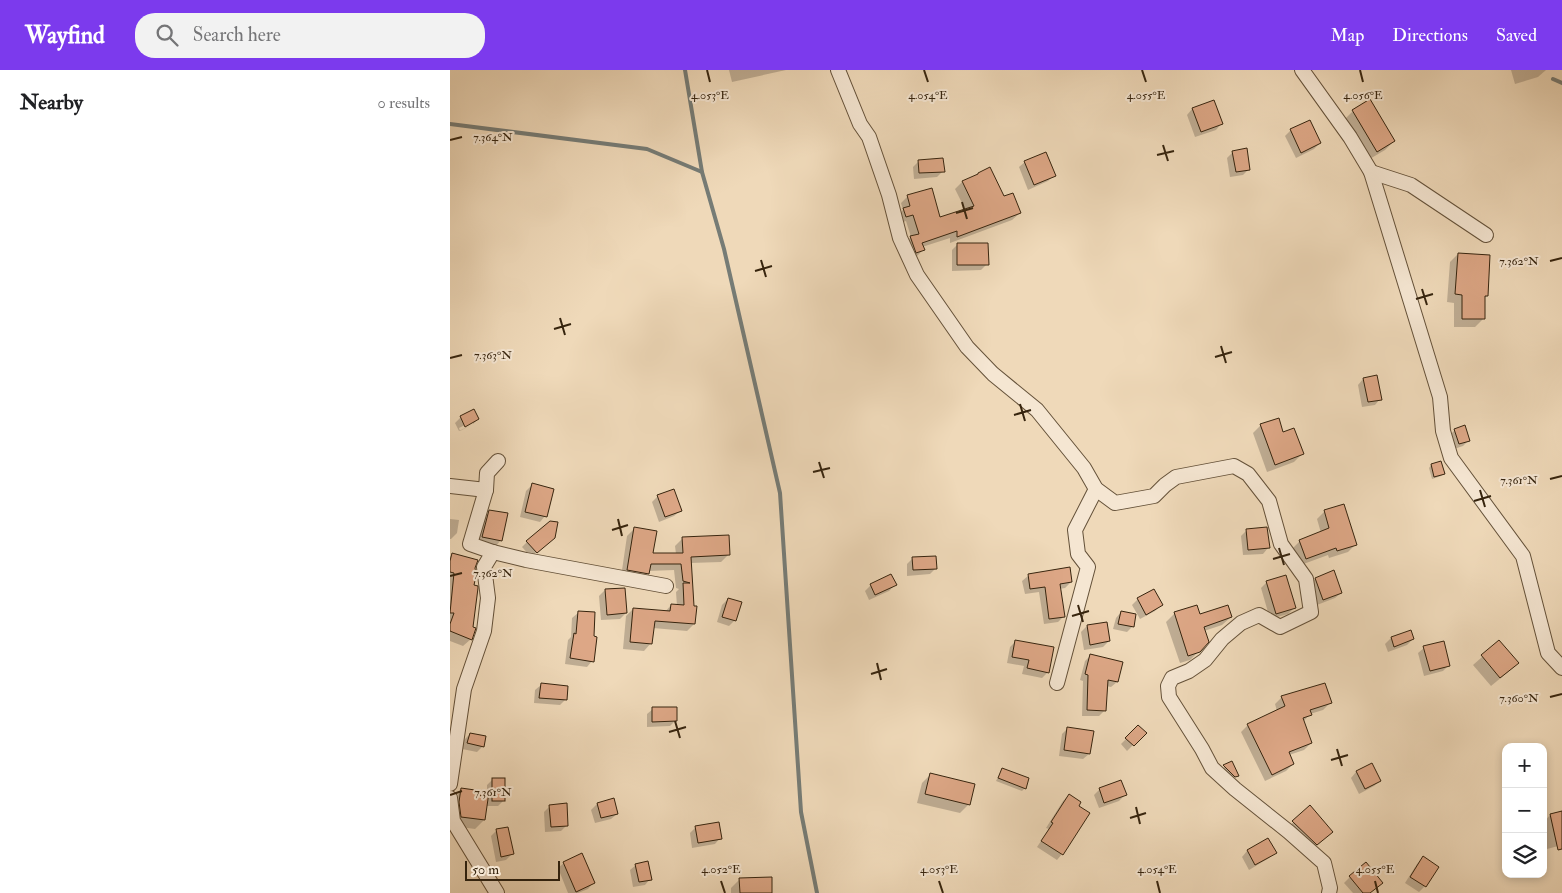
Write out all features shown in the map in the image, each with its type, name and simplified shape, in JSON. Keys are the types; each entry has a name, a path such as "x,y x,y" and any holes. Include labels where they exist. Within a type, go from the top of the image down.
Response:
{"street":[{"path":"838,70 860,124 869,137 889,194 900,238 917,274 967,347 993,374 1037,410 1084,468 1096,488 1115,503 1154,496 1176,476 1234,466 1248,474 1269,501 1281,544 1306,579 1311,612 1280,627 1259,615 1241,623 1222,639 1205,660 1189,671 1172,678 1168,686 1169,697 1212,768 1324,863 1330,888 1329,893"},
{"path":"1302,70 1350,137 1371,172 1440,397 1443,431 1450,458 1523,556 1548,653 1562,668"},
{"path":"1371,172 1411,185 1486,235"},
{"path":"498,461 487,474 486,490 470,544 526,560 666,586"},
{"path":"450,486 486,490"},
{"path":"1057,683 1088,567 1078,554 1075,530 1096,488"},
{"path":"450,784 464,689 484,631 488,598 484,568 493,552"},
{"path":"450,798 453,821 497,893"}],"building":[{"path":"1370,99 1395,141 1377,152 1352,110"},
{"path":"1214,100 1223,124 1201,132 1192,108"},
{"path":"1310,120 1321,143 1301,153 1290,129"},
{"path":"1247,148 1250,170 1236,172 1232,151"},
{"path":"1046,152 1056,176 1034,185 1024,161"},
{"path":"943,158 945,172 919,173 918,160"},
{"path":"990,167 1004,196 1013,193 1021,213 957,237 957,231 922,243 925,250 916,253 910,236 919,234 913,215 906,217 903,208 910,206 907,195 932,188 940,217 974,206 962,181"},
{"path":"957,243 988,243 989,265 957,265"},
{"path":"1458,253 1490,255 1488,296 1485,296 1485,319 1462,319 1462,295 1455,294"},
{"path":"1377,375 1382,400 1368,402 1363,378"},
{"path":"474,409 479,419 465,427 460,416"},
{"path":"1279,418 1283,432 1294,428 1304,454 1275,465 1260,424"},
{"path":"1465,425 1470,441 1459,444 1454,429"},
{"path":"1441,461 1445,474 1434,477 1431,464"},
{"path":"532,483 554,489 547,517 525,512"},
{"path":"674,489 682,511 665,517 657,495"},
{"path":"1344,504 1357,545 1337,551 1336,548 1306,559 1299,540 1329,528 1324,510"},
{"path":"489,510 508,513 502,541 482,537"},
{"path":"550,521 558,522 555,538 537,553 526,541"},
{"path":"634,527 657,531 653,553 683,553 682,537 729,535 730,555 691,557 694,606 697,606 695,624 655,621 652,644 630,642 633,608 670,611 671,604 684,605 683,583 690,583 683,581 681,564 651,564 649,574 627,570"},
{"path":"1267,527 1270,548 1248,550 1246,529"},
{"path":"452,553 478,560 475,568 474,585 478,586 473,627 476,628 472,640 450,631 450,624 454,613 450,613 454,573 450,572"},
{"path":"936,556 937,569 913,570 912,557"},
{"path":"1070,567 1072,582 1060,584 1065,617 1049,619 1045,587 1030,589 1028,574"},
{"path":"1334,570 1342,593 1323,600 1315,578"},
{"path":"891,574 897,585 875,595 870,584"},
{"path":"1286,575 1296,608 1276,614 1266,581"},
{"path":"625,588 627,613 607,615 605,589"},
{"path":"1154,589 1163,605 1146,615 1137,598"},
{"path":"728,598 742,602 736,621 722,617"},
{"path":"1197,605 1200,614 1228,605 1232,617 1204,627 1209,642 1200,652 1188,656 1174,612"},
{"path":"578,611 595,612 594,636 597,637 594,662 570,658 574,633 576,634"},
{"path":"1121,611 1136,614 1134,627 1118,624"},
{"path":"1107,622 1110,641 1090,645 1087,625"},
{"path":"1411,630 1414,639 1394,647 1391,637"},
{"path":"1015,640 1054,647 1049,673 1027,668 1029,660 1012,657"},
{"path":"1499,640 1519,663 1500,678 1481,655"},
{"path":"1444,641 1450,666 1430,671 1423,646"},
{"path":"1090,654 1123,662 1118,682 1108,680 1106,711 1087,710 1088,675 1085,674"},
{"path":"541,683 568,686 567,700 539,698"},
{"path":"1325,683 1332,703 1310,710 1312,715 1303,718 1312,743 1289,752 1294,764 1272,775 1247,724 1285,706 1281,696"},
{"path":"652,707 677,707 677,721 652,722"},
{"path":"1138,725 1147,733 1134,746 1125,738"},
{"path":"1067,727 1094,731 1090,754 1064,750"},
{"path":"470,733 486,736 484,747 467,743"},
{"path":"1232,761 1239,776 1235,777 1223,765"},
{"path":"1372,763 1381,781 1365,789 1356,771"},
{"path":"1002,768 1029,778 1026,789 998,778"},
{"path":"930,773 975,784 970,805 925,794"},
{"path":"492,778 505,778 505,801 492,801"},
{"path":"1121,780 1127,795 1104,803 1099,788"},
{"path":"461,788 489,792 485,820 461,817 459,802"},
{"path":"1069,794 1081,802 1079,806 1090,813 1063,855 1041,841"},
{"path":"614,798 618,814 601,818 597,803"},
{"path":"567,803 568,826 551,827 549,805"},
{"path":"1310,805 1333,832 1317,845 1292,821"},
{"path":"1562,811 1562,849 1558,850 1550,814"},
{"path":"719,822 722,839 698,843 695,826"},
{"path":"508,827 514,854 501,857 496,829"},
{"path":"1268,838 1277,853 1255,865 1247,850"},
{"path":"582,853 595,883 576,892 563,862"},
{"path":"1423,856 1439,867 1426,887 1410,877"},
{"path":"648,861 652,880 639,882 635,864"},
{"path":"1366,862 1383,883 1370,893 1363,893 1349,876"},
{"path":"772,877 772,893 740,893 739,878"}],"waterway":[{"path":"685,70 702,172 724,249 780,493 801,812 817,893"},
{"path":"1553,79 1562,83"},
{"path":"450,124 647,149 702,172"}]}
